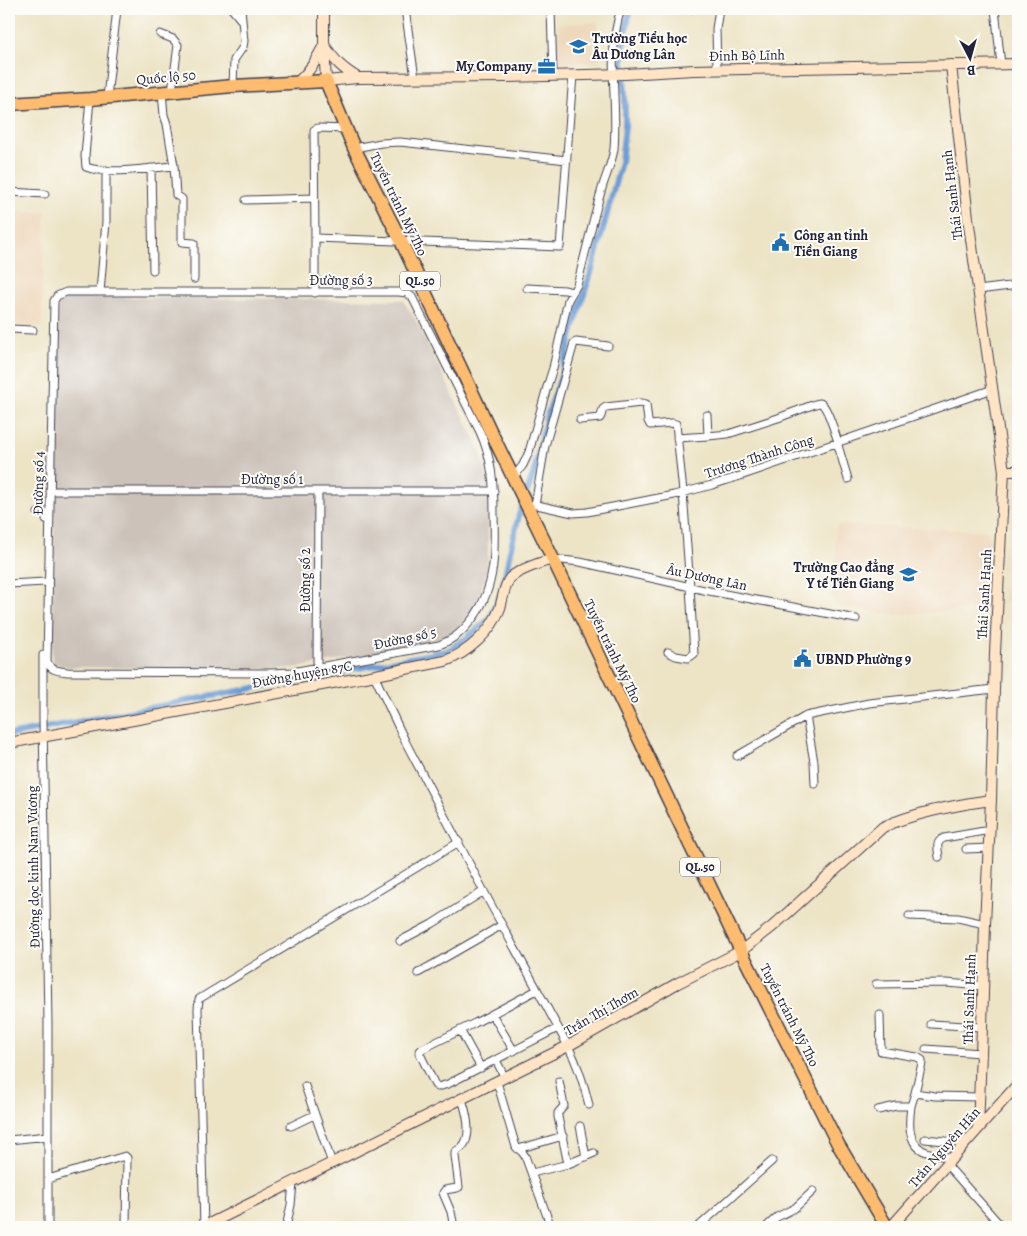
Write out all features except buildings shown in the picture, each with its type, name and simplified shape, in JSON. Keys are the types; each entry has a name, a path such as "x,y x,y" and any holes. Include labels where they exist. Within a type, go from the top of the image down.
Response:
{"highway":[{"name":"Quốc lộ 50","path":"9,104 326,80"},
{"name":"Tuyến tránh Mỹ Tho","path":"326,80 354,148 401,241 433,323 484,430 528,504 741,951 838,1144 887,1227"}],"street":[{"path":"107,97 118,9"},
{"path":"232,9 242,22"},
{"path":"233,86 234,60 243,47 244,41 241,9"},
{"path":"324,9 326,80"},
{"path":"405,9 415,78"},
{"path":"551,9 553,75"},
{"path":"514,479 529,452 551,374 568,300 577,285 603,184 611,166 618,74 614,36 621,9"},
{"path":"663,9 691,9"},
{"path":"717,69 716,29 719,9"},
{"path":"995,9 1001,64"},
{"path":"160,34 173,39 178,45 167,91 164,114 168,124 176,195 182,199 182,242 194,243 194,279"},
{"path":"324,45 341,68 358,78"},
{"path":"298,82 314,66 324,45"},
{"name":"Đinh Bộ Lĩnh","path":"326,80 618,74 717,69 1018,64"},
{"name":"Thái Sanh Hạnh","path":"951,65 968,218 1004,471 978,1129"},
{"path":"315,238 560,247 573,75"},
{"path":"9,81 9,104"},
{"path":"90,99 85,156 86,167 106,170 174,166"},
{"path":"315,293 314,130 318,128 347,130"},
{"path":"354,148 400,142 567,160"},
{"path":"151,168 153,270"},
{"path":"100,292 106,228 106,170"},
{"path":"9,192 45,194"},
{"path":"246,200 314,198"},
{"path":"978,290 1018,285"},
{"path":"527,288 572,292"},
{"name":"Đường số 3","path":"56,296 66,292 399,292 407,293 412,297 433,323"},
{"name":"Đường số 4","path":"52,669 48,661 54,301 56,296"},
{"path":"9,329 33,330"},
{"path":"528,504 574,343 580,342 608,346"},
{"name":"Trương Thành Công","path":"528,504 578,514 683,492 720,482 993,389"},
{"path":"677,438 728,434 818,403 823,405 830,418 848,479"},
{"path":"580,420 600,418 603,409 606,407 646,404 650,425 676,424 683,492 694,654 685,658 668,652"},
{"path":"707,415 708,436"},
{"path":"484,430 494,491"},
{"path":"1004,471 1018,471"},
{"name":"Đường số 1","path":"50,491 494,491"},
{"name":"Đường số 2","path":"317,668 318,491"},
{"name":"Đường số 5","path":"52,669 68,672 292,672 439,645 455,637 464,629 478,612 484,601 492,574 495,541 494,491"},
{"name":"Đường dọc kinh Nam Vương","path":"38,513 45,513 46,518 44,730 48,1023 48,1227"},
{"name":"Âu Dương Lân","path":"553,559 580,562 856,619"},
{"name":"Đường huyện 87C","path":"9,743 44,730 374,675 454,658 479,638 494,621 506,585 514,575 539,563 553,559"},
{"path":"9,584 44,582"},
{"path":"374,675 406,743 577,1063 589,1106"},
{"path":"737,756 806,716 870,703 994,689"},
{"path":"806,716 816,784"},
{"name":"Trần Thị Thơm","path":"204,1227 462,1099 741,951 772,927 883,827 896,821 956,805 991,800"},
{"path":"939,856 939,840 990,830"},
{"path":"204,1227 199,999 459,842"},
{"path":"966,849 989,848"},
{"path":"400,941 432,924 484,891"},
{"path":"908,916 958,918 985,924"},
{"path":"418,973 502,925"},
{"path":"876,984 946,983 984,986"},
{"path":"537,990 420,1051 431,1078 435,1085 438,1087 442,1086 497,1062 514,1051 560,1032"},
{"path":"492,1014 514,1051"},
{"path":"880,1015 881,1051 917,1057 922,1060 909,1117 912,1137 921,1149 950,1161 1002,1227"},
{"path":"931,1024 982,1027"},
{"path":"460,1030 481,1068"},
{"path":"926,1049 981,1053"},
{"path":"497,1062 516,1147 526,1156 551,1227"},
{"path":"559,1082 564,1106 558,1113 568,1164"},
{"name":"Trần Nguyên Hãn","path":"891,1227 1018,1084"},
{"path":"305,1086 332,1163"},
{"path":"915,1093 935,1096 979,1097"},
{"path":"454,1227 451,1212 443,1193 445,1190 459,1187 455,1152 462,1147 467,1136 468,1118 462,1099"},
{"path":"878,1110 896,1106 911,1106"},
{"path":"291,1126 314,1115"},
{"path":"580,1126 586,1157"},
{"path":"9,1140 48,1136"},
{"path":"518,1149 563,1136"},
{"path":"925,1139 966,1143"},
{"path":"532,1173 568,1164 594,1153"},
{"path":"48,1179 125,1156 127,1158 126,1227"},
{"path":"698,1227 772,1161"},
{"path":"286,1227 293,1183"},
{"path":"766,1227 777,1217 796,1208 813,1191"},
{"path":"1013,1227 1018,1222"}],"shaded area":[{"name":"Trường Tiểu học Âu Dương Lân","path":"598,22 598,62 558,63 558,24"},
{"path":"9,212 46,212 41,327 9,327"},
{"path":"69,297 403,300 416,321 481,452 488,481 488,559 485,578 476,605 465,623 444,637 413,646 302,667 280,669 70,667 54,662 52,657 58,305 61,299"},
{"path":"1014,479 1018,479 1018,601 1006,602 1012,482"},
{"name":"Trường Cao đẳng Y tế Tiền Giang","path":"837,525 990,531 989,555 981,565 980,586 989,595 989,611 964,610 897,615 845,608 833,602"}],"waterway":[{"path":"503,585 520,511 534,473 546,420 561,376 573,329 593,266 621,162 625,126 622,50 630,9"},
{"path":"9,735 447,651 468,637 490,618 499,597"}],"place":[{"name":"Trường Tiểu học Âu Dương Lân","path":"578,46"},
{"name":"My Company","path":"546,66"},
{"name":"Công an tỉnh Tiền Giang","path":"780,243"},
{"name":"Trường Cao đẳng Y tế Tiền Giang","path":"908,575"},
{"name":"UBND Phường 9","path":"802,659"}]}
